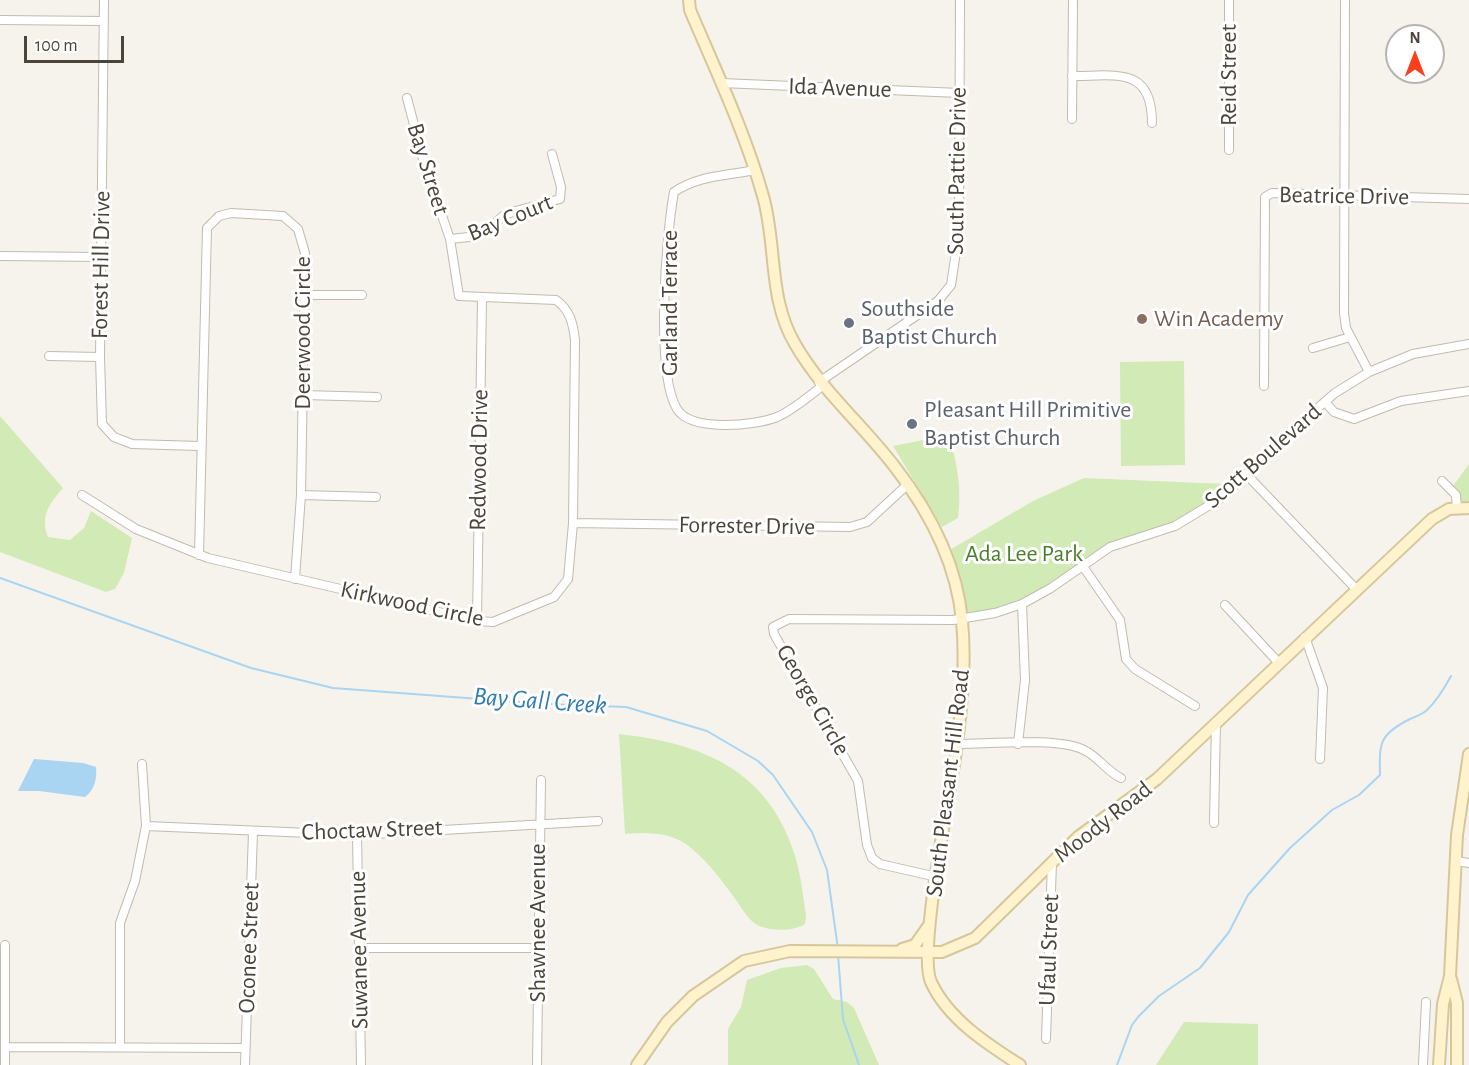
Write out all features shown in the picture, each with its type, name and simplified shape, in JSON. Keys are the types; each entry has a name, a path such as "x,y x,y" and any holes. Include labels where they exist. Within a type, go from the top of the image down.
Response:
{"street":[{"name":"Forest Hill Drive","path":"104,0 100,357 102,424 114,437 143,446 200,446"},
{"name":"South Pleasant Hill Road","path":"689,0 690,10 721,83 764,199 779,309 787,331 820,384 894,466 938,534 947,555 962,619 964,676 957,744 931,922 928,969 932,982 949,1008 978,1037 1020,1065"},
{"name":"South Pattie Drive","path":"820,384 939,301 951,285 959,232 960,0"},
{"path":"1072,119 1073,0"},
{"name":"Reid Street","path":"1229,0 1229,150"},
{"path":"1345,0 1344,313 1350,337 1369,372"},
{"path":"0,21 104,21"},
{"path":"1072,76 1119,76 1136,80 1149,95 1152,123"},
{"name":"Ida Avenue","path":"721,83 960,93"},
{"name":"Bay Street","path":"407,98 424,163 450,239 459,296 482,298"},
{"name":"Bay Court","path":"450,239 469,237 488,230 503,216 512,212 560,199 561,187 552,154"},
{"name":"Garland Terrace","path":"754,170 706,177 689,182 674,192 667,247 665,338 667,373 676,409 694,422 709,425 751,423 775,418 789,411 820,384"},
{"name":"Beatrice Drive","path":"1264,386 1265,197 1272,194 1469,199"},
{"name":"Deerwood Circle","path":"199,555 207,228 219,216 231,213 270,214 292,221 303,241 301,495 295,579"},
{"path":"0,256 102,257"},
{"path":"304,295 362,295"},
{"name":"Kirkwood Circle","path":"82,495 136,529 199,555 477,621 494,622 554,597 568,579 573,523 575,339 571,318 564,306 556,300 482,298"},
{"name":"Redwood Drive","path":"477,621 482,298"},
{"path":"1313,348 1350,337"},
{"name":"Scott Boulevard","path":"962,619 1022,604 1051,588 1110,547 1175,526 1223,497 1325,402 1369,372 1413,354 1469,344"},
{"path":"49,356 100,357"},
{"path":"1325,402 1334,412 1354,419 1384,405 1469,391"},
{"path":"303,395 377,397"},
{"path":"1247,475 1357,590"},
{"path":"1442,481 1456,495 1457,508"},
{"name":"Forrester Drive","path":"573,523 850,527 867,522 907,485"},
{"path":"301,495 376,497"},
{"name":"Moody Road","path":"637,1065 673,1016 718,976 744,960 779,952 808,950 928,952 953,949 975,938 1078,837 1157,779 1278,662 1432,519 1449,509 1469,508"},
{"path":"1082,565 1120,620 1126,659 1135,669 1195,706"},
{"path":"1018,744 1025,680 1022,604"},
{"path":"1225,605 1278,662"},
{"name":"George Circle","path":"937,878 880,864 873,858 867,845 858,781 774,634 773,627 789,619 962,619"},
{"path":"1305,637 1323,688 1320,759"},
{"path":"1214,823 1216,722"},
{"path":"957,744 1064,744 1082,748 1092,754 1109,772 1121,778"},
{"path":"1439,1065 1443,1004 1450,976 1456,861 1469,754"},
{"path":"120,1047 120,923 135,880 146,826 142,764"},
{"name":"Shawnee Avenue","path":"537,1065 541,780"},
{"name":"Choctaw Street","path":"146,826 357,835 598,821"},
{"name":"Oconee Street","path":"245,1065 253,832"},
{"name":"Suwanee Avenue","path":"357,835 361,1065"},
{"path":"1456,861 1469,863"},
{"name":"Ufaul Street","path":"1046,1039 1052,862"},
{"path":"893,951 915,945 931,922"},
{"path":"5,945 5,1065"},
{"path":"360,948 539,948"},
{"path":"1450,976 1457,1003 1457,1065"},
{"path":"1423,1065 1426,1002"},
{"path":"5,1047 245,1048"}],"green space":[{"path":"1184,361 1185,465 1121,466 1120,362"},
{"path":"0,416 63,488 47,511 45,523 48,537 70,540 84,528 91,511 132,538 124,573 115,589 106,592 0,552"},
{"path":"949,435 958,476 959,507 958,518 942,527 893,446"},
{"path":"1469,464 1469,505 1462,505 1459,494 1453,486"},
{"name":"Ada Lee Park","path":"1084,478 1225,484 1224,489 1175,524 1110,546 1022,602 964,617 948,551 1033,501"},
{"path":"619,734 649,738 704,754 728,766 750,782 768,802 783,826 795,856 803,893 805,924 779,930 758,925 753,922 709,866 684,843 660,834 625,834"},
{"path":"807,965 814,969 833,999 847,1002 854,1008 879,1065 728,1065 728,1029 741,1007 747,980 781,968"},
{"path":"1184,1022 1258,1024 1258,1065 1156,1065"}],"water":[{"path":"34,759 83,763 96,767 96,780 85,797 39,791 18,791"}],"waterway":[{"name":"Bay Gall Creek","path":"0,578 251,668 333,688 546,704 626,707 707,731 758,761 773,775 812,832 827,870 838,949"},
{"path":"1117,1065 1132,1025 1138,1017 1159,996 1200,968 1229,932 1248,895 1290,848 1332,810 1359,795 1380,775 1383,740 1400,724 1426,711 1440,695 1451,676"},
{"name":"Bay Gall Creek","path":"838,955 843,1019 859,1065"}],"place":[{"name":"Win Academy","path":"1142,319"},
{"name":"Southside Baptist Church","path":"849,323"},
{"name":"Pleasant Hill Primitive Baptist Church","path":"912,424"}]}
